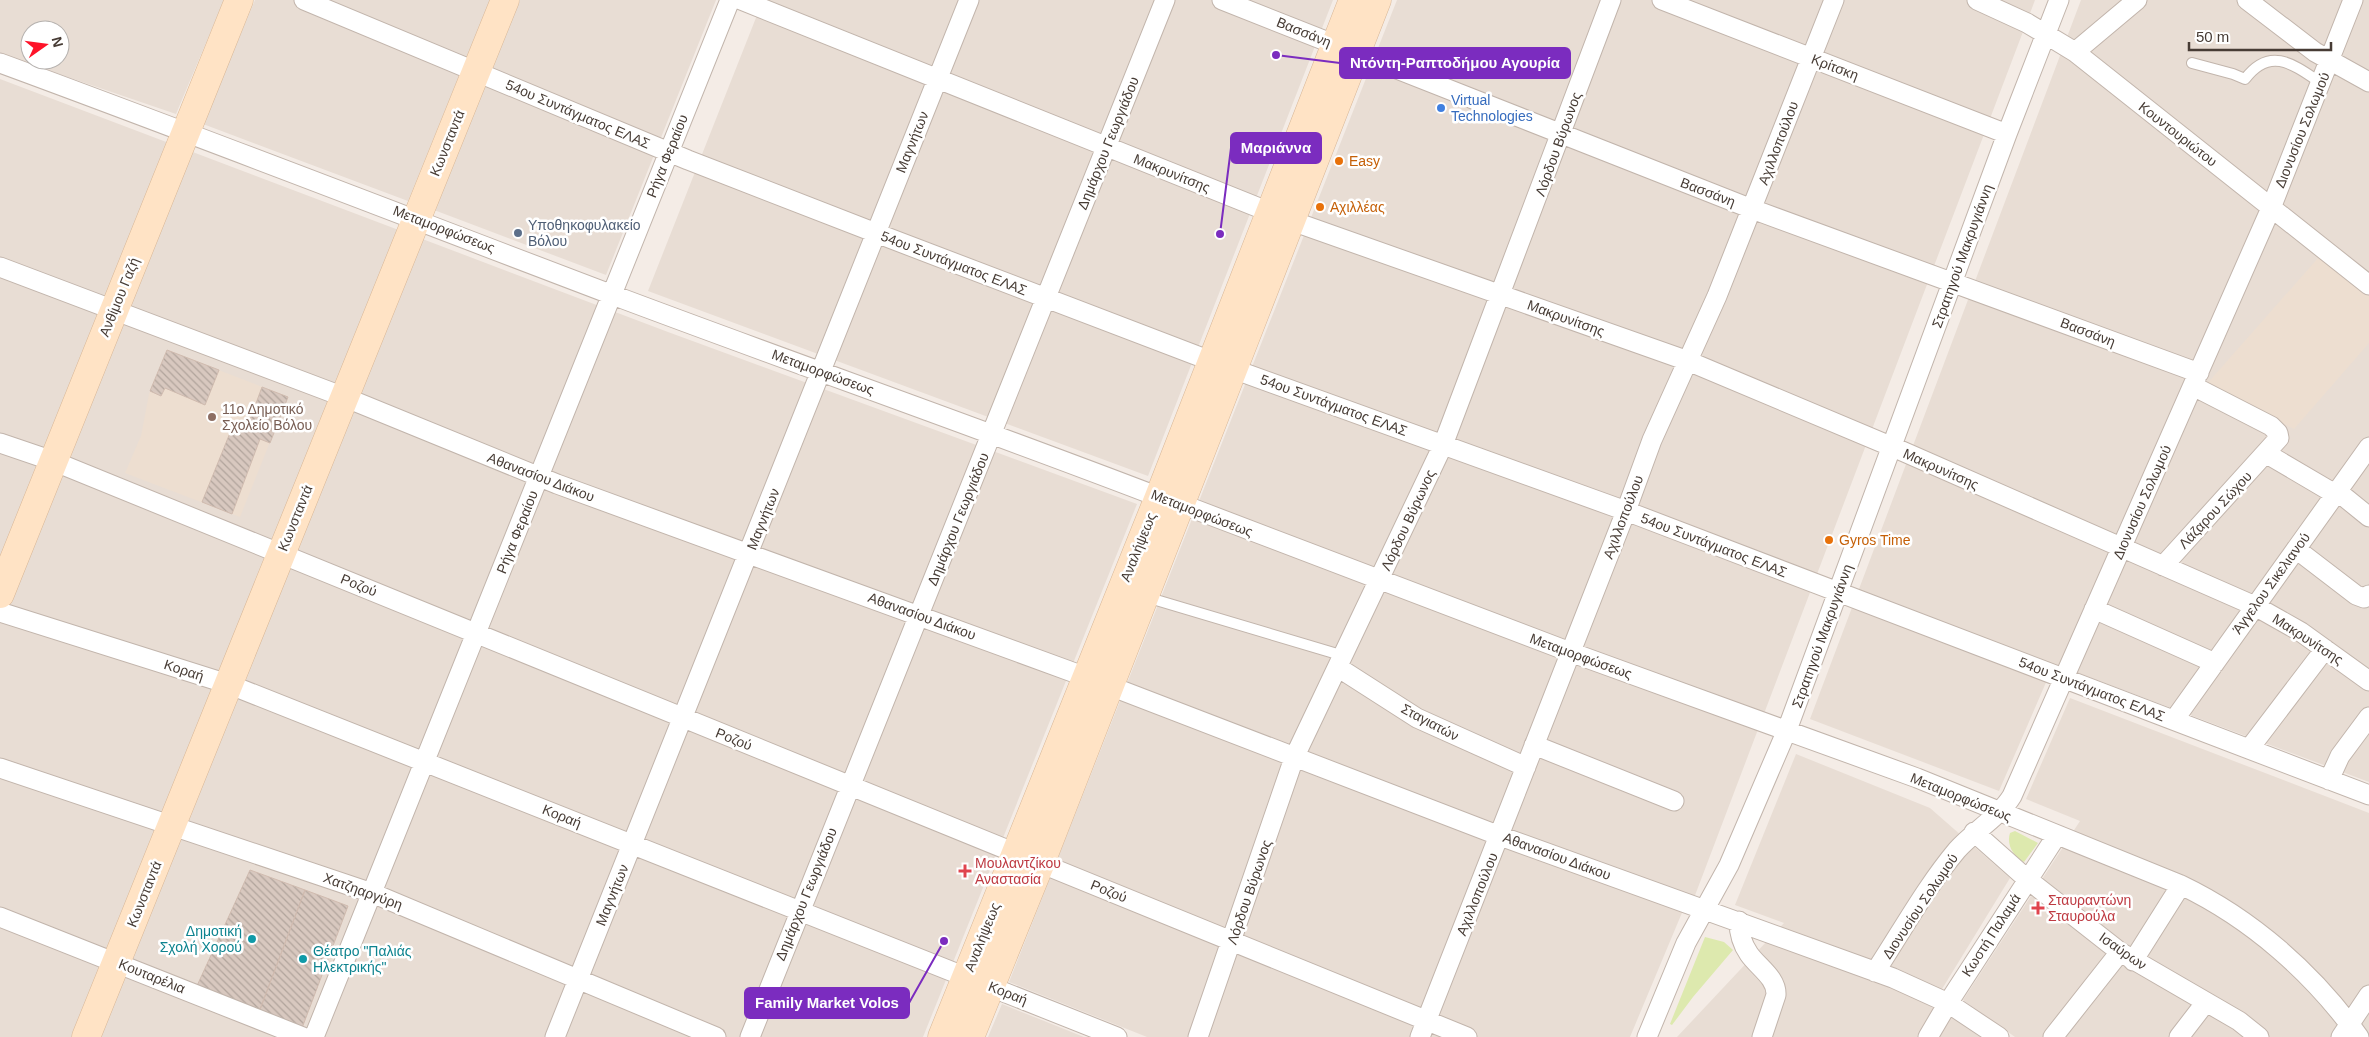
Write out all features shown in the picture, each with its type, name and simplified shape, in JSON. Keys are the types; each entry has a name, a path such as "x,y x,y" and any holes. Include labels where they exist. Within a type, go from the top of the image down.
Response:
{"street":[{"name":"Ανθίμου Γαζή","path":"0,594 240,0"},
{"name":"54ου Συντάγματος ΕΛΑΣ","path":"304,0 668,152 876,233 1223,365 1626,511 2369,795"},
{"name":"Κωνσταντά","path":"86,1037 505,0"},
{"name":"Ρήγα Φεραίου","path":"314,1037 730,0"},
{"name":"Μακρυνίτσης","path":"741,0 1281,217 1688,361 1891,447 2255,606 2301,632 2369,681"},
{"name":"Μαγνήτων","path":"556,1037 969,0"},
{"name":"Δημάρχου Γεωργιάδου","path":"750,1037 1165,0"},
{"name":"Βασσάνη","path":"1222,0 1752,209 1952,282 2196,380"},
{"name":"Αναλήψεως","path":"1346,49 1352,0"},
{"name":"Αναλήψεως","path":"942,1037 978,982 1041,862 1098,681 1346,49 1377,0"},
{"name":"Λόρδου Βύρωνος","path":"1198,1037 1294,758 1342,662 1444,445 1562,135 1611,0"},
{"name":"Κρίτσκη","path":"1662,0 2007,134"},
{"name":"Αχιλλοπούλου","path":"1423,1029 1500,836 1652,440 1688,361 1752,209 1834,0"},
{"name":"Κουντουριώτου","path":"1977,0 2045,32 2075,52 2369,285"},
{"name":"Στρατηγού Μακρυγιάννη","path":"1647,1037 1686,943 1730,865 1787,730 2045,32 2059,0"},
{"path":"2075,52 2137,0"},
{"path":"2247,0 2284,30 2329,60 2369,82"},
{"name":"Διονυσίου Σολωμού","path":"1875,972 1943,868 1974,832 2012,796 2271,208 2353,0"},
{"name":"Μεταμορφώσεως","path":"0,62 416,218 611,294 992,433 1570,652 1787,730 1998,811 2181,885 2219,905 2268,941 2314,983 2350,1033"},
{"name":"Αθανασίου Διάκου","path":"0,267 344,397 539,476 749,555 920,615 1098,681 1500,836 1739,921 1875,972 1948,1003 1999,1037"},
{"name":"Λάζαρου Σώχου","path":"2162,566 2267,454 2279,438 2278,433 2271,426 2196,380"},
{"name":"Ροζού","path":"0,443 53,461 1041,862 1232,941 1423,1029 1466,1037"},
{"name":"Άγγελου Σικελιανού","path":"2174,720 2369,447"},
{"path":"2267,454 2336,492 2369,516"},
{"name":"Αναλήψεως","path":"970,1037 978,982 1016,852 1098,681 1145,596 1170,500"},
{"path":"2296,549 2356,595 2364,598 2369,595"},
{"path":"2094,609 2215,662"},
{"name":"Κοραή","path":"0,612 228,684 426,761 632,845 800,909 1117,1037"},
{"path":"2249,749 2325,649"},
{"name":"Σταγιατών","path":"1342,662 1417,718 1526,767"},
{"path":"2329,780 2340,756 2369,716"},
{"path":"1534,745 1674,801"},
{"name":"Χατζηαργύρη","path":"0,768 172,824 372,893 716,1037"},
{"name":"Ισαύρων","path":"1974,832 2027,879 2126,956 2239,1021 2259,1037"},
{"name":"Κωστή Παλαμά","path":"1928,1037 2027,879 2057,836"},
{"path":"2053,1037 2126,956 2181,885"},
{"name":"Κουταρέλια","path":"0,917 303,1037"},
{"path":"1739,921 1746,950 1772,980 1776,988 1776,995 1762,1037"},
{"path":"2350,1033 2369,995"},
{"path":"2179,1037 2206,1002"}],"lane":[{"path":"2192,63 2245,79 2253,68 2266,61 2279,61 2304,72 2321,83"},
{"name":"Σταγιατών","path":"1145,596 1342,662"}],"shaded area":[{"path":"0,0 224,0 176,114 47,70 70,70 70,20 20,20 20,61 0,54"},
{"path":"255,0 490,0 408,201 203,124"},
{"path":"520,0 716,0 606,275 434,210"},
{"path":"763,0 1333,0 1148,476 648,291"},
{"path":"1397,0 2035,0 1694,898 1689,896 1630,1037 1147,1037 1009,982"},
{"path":"2081,0 2369,0 2369,782 2054,664 1999,791 1810,719"},
{"path":"0,79 668,332 1137,504 923,1037 0,1037"},
{"path":"2319,257 2369,296 2369,343 2294,429 2206,385"},
{"name":"11ο Δημοτικό Σχολείο Βόλου","path":"167,350 288,397 240,517 125,473 141,436 149,394"},
{"path":"2070,698 2369,813 2369,1037 2015,1037 1963,1000 2080,821 2026,799"},
{"path":"1796,754 1930,808 2010,878 1931,1007 1954,1019 1980,1037 1677,1037 1784,923 1735,905"},
{"path":"1002,1004 1084,1037 988,1037"}],"green space":[{"path":"2015,831 2038,843 2024,862 2014,854 2010,846 2010,833"},
{"path":"1705,937 1724,942 1733,950 1672,1025 1670,1024"}],"building":[{"path":"167,350 219,370 205,405 165,388 161,396 150,391"},
{"path":"262,387 288,397 270,443 260,439 232,514 202,502 232,428 234,428 237,421 248,425"},
{"name":"Δημοτική Σχολή Χορού","path":"250,870 305,890 259,1012 196,988"},
{"name":"Θέατρο \"Παλιάς Ηλεκτρικής\"","path":"305,890 348,906 302,1028 259,1012"}],"place":[{"name":"Ντόντη-Ραπτοδήμου Αγουρία","path":"1276,55"},
{"name":"Virtual Technologies","path":"1441,108"},
{"name":"Easy","path":"1339,161"},
{"name":"Αχιλλέας","path":"1320,207"},
{"name":"Υποθηκοφυλακείο Βόλου","path":"518,233"},
{"name":"Μαριάννα","path":"1220,234"},
{"name":"11ο Δημοτικό Σχολείο Βόλου","path":"212,417"},
{"name":"Gyros Time","path":"1829,540"},
{"name":"Μουλαντζίκου Αναστασία","path":"965,871"},
{"name":"Σταυραντώνη Σταυρούλα","path":"2038,908"},
{"name":"Δημοτική Σχολή Χορού","path":"252,939"},
{"name":"Family Market Volos","path":"944,941"},
{"name":"Θέατρο \"Παλιάς Ηλεκτρικής\"","path":"303,959"}]}
